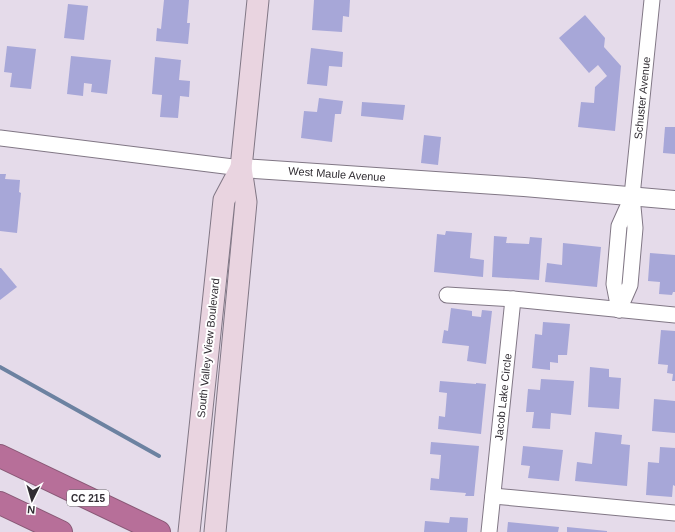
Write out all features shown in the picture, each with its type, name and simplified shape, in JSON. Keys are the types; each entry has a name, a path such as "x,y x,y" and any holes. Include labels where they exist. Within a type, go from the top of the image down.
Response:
{"highway":[{"name":"CC 215","path":"5,458 159,532"},
{"path":"0,503 61,532"}],"main road":[{"name":"South Valley View Boulevard","path":"215,532 246,202 241,168 258,0"},
{"name":"South Valley View Boulevard","path":"189,532 224,200 241,168"}],"street":[{"name":"Schuster Avenue","path":"632,196 652,0"},
{"name":"West Maule Avenue","path":"0,138 241,168 516,186 675,200"},
{"path":"620,310 630,285 635,228 632,196"},
{"path":"447,295 513,299 675,315"},
{"name":"Jacob Lake Circle","path":"489,532 513,299"},
{"path":"493,496 675,513"}],"building":[{"path":"164,0 189,0 187,23 190,23 188,44 156,41 157,28 161,29"},
{"path":"314,0 350,0 349,17 343,16 342,32 312,30"},
{"path":"68,4 88,6 84,40 64,38"},
{"path":"585,15 605,38 604,47 621,66 615,131 578,127 581,102 594,103 595,87 607,76 598,65 589,73 559,38"},
{"path":"7,46 36,49 31,89 10,87 12,73 4,72"},
{"path":"311,48 343,52 342,67 329,66 327,86 307,84"},
{"path":"71,56 111,60 107,94 91,92 92,84 84,83 83,96 67,94"},
{"path":"155,57 181,60 179,80 190,81 189,97 180,96 178,118 160,117 162,95 152,94"},
{"path":"319,98 343,101 341,114 335,114 332,142 301,138 304,111 317,112"},
{"path":"362,102 405,105 403,120 361,116"},
{"path":"665,127 675,127 675,154 663,153"},
{"path":"424,135 441,137 438,165 421,163"},
{"path":"0,174 6,174 5,179 20,180 19,192 21,193 17,233 0,231"},
{"path":"446,231 472,233 470,258 484,260 483,277 434,272 437,234 445,235"},
{"path":"494,236 507,237 506,243 529,244 530,237 542,238 539,280 492,277"},
{"path":"563,243 601,247 597,287 545,282 547,263 562,265"},
{"path":"650,253 675,255 675,292 673,292 672,295 659,294 660,282 648,281"},
{"path":"0,268 17,287 0,300"},
{"path":"451,308 472,311 472,316 481,317 482,310 492,311 486,364 467,361 469,346 442,343 444,330 448,331"},
{"path":"543,322 570,324 567,355 558,355 558,363 550,362 550,370 532,368 535,334 542,335"},
{"path":"661,330 675,331 675,381 672,381 673,374 667,373 668,365 658,364"},
{"path":"590,367 609,369 609,377 621,378 619,409 588,407"},
{"path":"541,379 574,381 571,415 551,413 550,429 532,428 534,412 526,412 528,389 540,390"},
{"path":"440,381 486,384 481,434 438,429 439,416 445,417 447,393 439,392"},
{"path":"654,399 675,401 675,433 652,431"},
{"path":"595,432 622,435 621,444 630,445 627,486 575,481 577,462 592,464"},
{"path":"431,442 479,446 474,496 465,496 466,493 430,490 431,478 439,479 441,455 430,454"},
{"path":"523,446 563,450 559,481 528,478 530,466 521,465"},
{"path":"660,447 675,448 675,486 673,485 672,497 646,495 648,462 659,463"},
{"path":"450,517 468,518 467,532 424,532 425,521 449,523"},
{"path":"508,522 559,527 558,532 507,532"},
{"path":"567,527 607,531 607,532 567,532"}],"waterway":[{"path":"0,367 159,456"}]}
